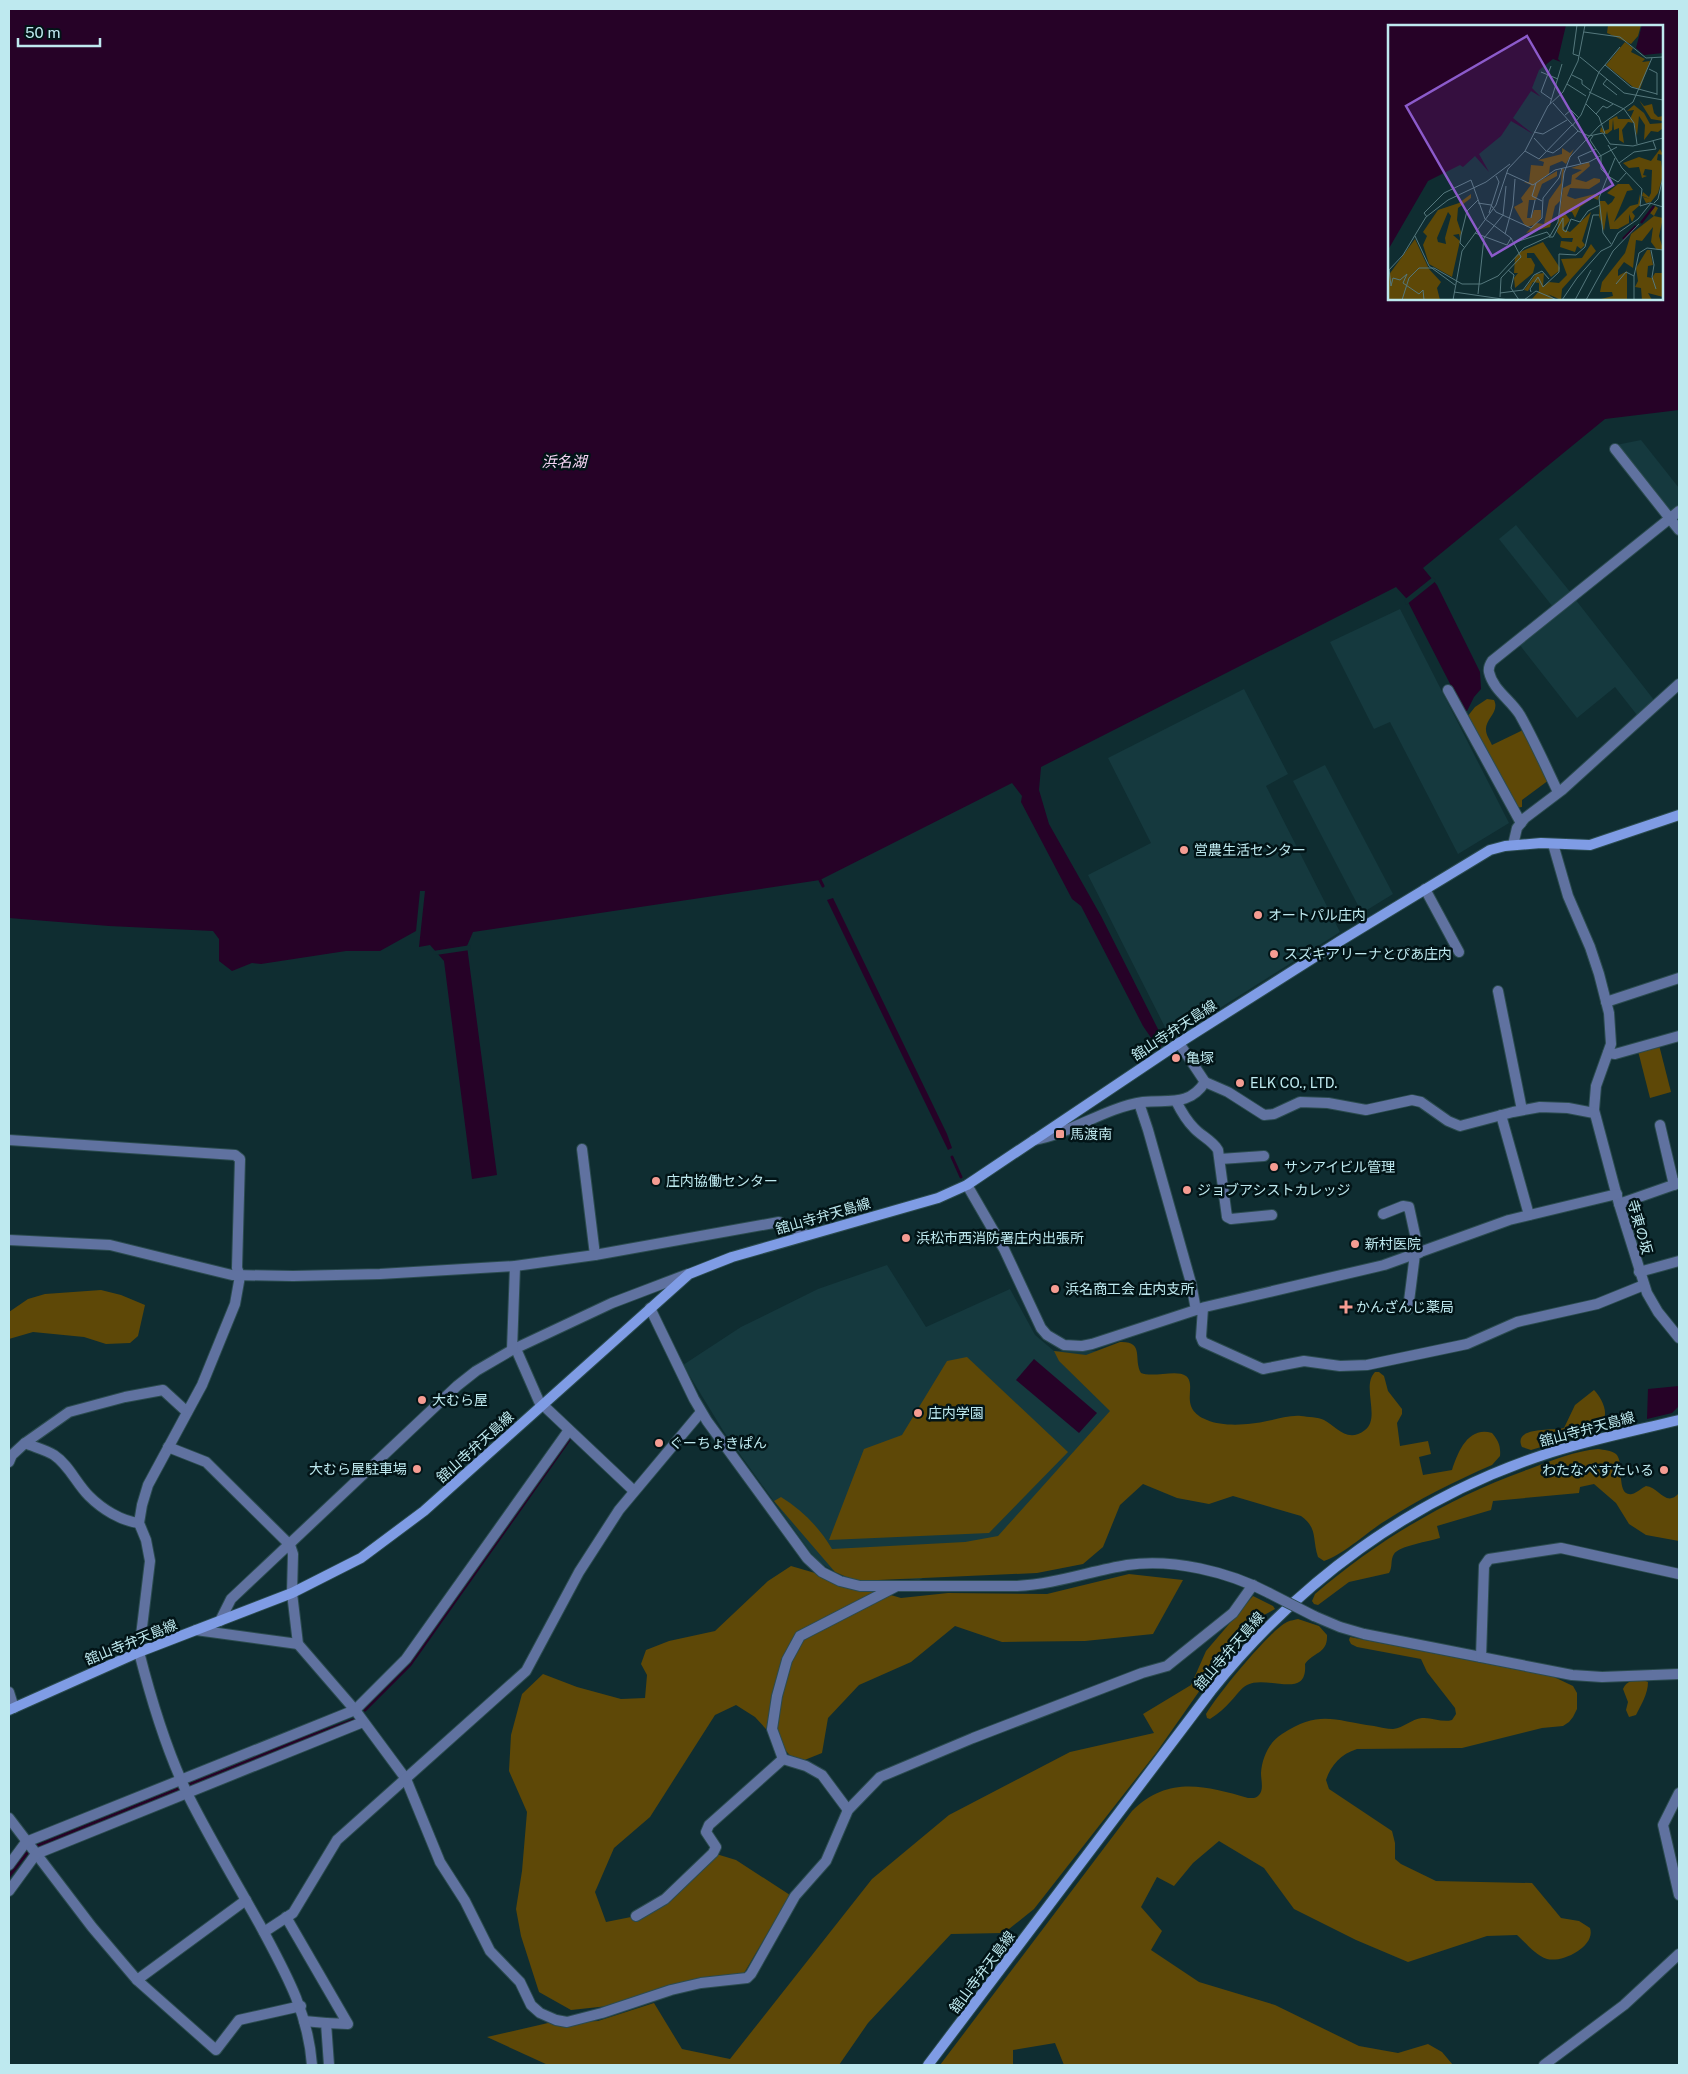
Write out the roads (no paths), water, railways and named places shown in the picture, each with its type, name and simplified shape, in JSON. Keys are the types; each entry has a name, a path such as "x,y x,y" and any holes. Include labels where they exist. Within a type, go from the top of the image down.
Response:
{"main road":[{"name":"舘山寺弁天島線","path":"12,1709 139,1652 292,1594 361,1558 404,1528 689,1274 719,1261 938,1198 967,1185 1179,1043 1490,850 1513,845 1590,845 1679,815"},
{"name":"舘山寺弁天島線","path":"928,2065 1222,1677 1262,1632 1319,1579 1396,1524 1472,1483 1519,1463 1568,1447 1679,1420"}],"street":[{"path":"1616,449 1679,530"},
{"path":"1558,792 1519,714 1509,700 1500,694 1489,672 1489,666 1500,655 1679,511"},
{"path":"1513,845 1520,823 1558,792 1679,684"},
{"path":"1448,690 1520,823"},
{"path":"1179,1043 1205,1082 1228,1092 1264,1115 1274,1114 1300,1102 1328,1103 1366,1110 1412,1100 1421,1102 1448,1122 1460,1126 1522,1110 1554,1107 1594,1113 1596,1086 1608,1053 1612,1034 1606,1002 1590,947 1568,896 1554,852 1554,844"},
{"path":"1425,889 1459,952"},
{"path":"1606,1002 1679,978"},
{"path":"1498,991 1522,1110"},
{"path":"1608,1053 1623,1052 1679,1036"},
{"path":"1033,1140 1048,1138 1102,1114 1139,1103 1176,1101 1198,1093 1205,1082"},
{"path":"1176,1101 1183,1116 1194,1129 1216,1146 1220,1159 1227,1217 1231,1219 1272,1214"},
{"path":"1139,1103 1200,1309 1201,1337 1203,1342 1258,1368 1269,1369 1304,1361 1358,1366 1467,1344 1518,1322 1597,1304 1644,1285"},
{"path":"1079,1110 1086,1121"},
{"name":"寺東の坂","path":"1594,1113 1639,1272 1652,1302 1679,1338"},
{"path":"1501,1115 1529,1215"},
{"path":"967,1185 1004,1250 1041,1328 1055,1341 1073,1346 1082,1346 1200,1309 1384,1265 1496,1224 1529,1215 1618,1199 1676,1184 1660,1124"},
{"path":"9,1140 235,1155 240,1160 237,1268 240,1276 235,1304 202,1385 148,1485 139,1523 146,1540 150,1561 139,1652 148,1688 185,1787 284,1969 301,2006 311,2048 312,2065"},
{"path":"582,1149 595,1255"},
{"path":"1220,1159 1264,1156"},
{"path":"1383,1214 1403,1206 1409,1207 1417,1254 1408,1309"},
{"path":"9,1240 110,1245 240,1276 380,1274 515,1266 595,1255 779,1222 807,1235"},
{"path":"1639,1272 1679,1261"},
{"path":"515,1266 514,1349 542,1405 634,1491"},
{"path":"220,1621 231,1599 466,1378 514,1349 612,1303 689,1274"},
{"path":"650,1308 701,1412 806,1558 830,1577 850,1584 897,1586 1030,1585 1128,1565 1148,1563 1186,1566 1254,1585 1314,1616 1340,1627 1364,1634 1586,1677 1679,1674"},
{"path":"9,1462 12,1455 25,1444 69,1412 125,1397 163,1390 187,1412"},
{"path":"264,1932 293,1913 336,1840 526,1671 579,1572 634,1491 701,1412"},
{"path":"9,1891 36,1854 355,1710 406,1659 570,1430"},
{"path":"25,1444 53,1455 70,1472 89,1496 111,1513 127,1522 139,1523"},
{"path":"168,1447 206,1462 290,1545 293,1554 292,1594 298,1644 355,1710 406,1779 440,1862 465,1901 490,1951 520,1982 532,2005 540,2013 556,2020 567,2022 602,2013 671,1990 701,1983 747,1978 795,1896 826,1861 848,1810 880,1777 1142,1673 1167,1666 1233,1613 1254,1585"},
{"path":"1481,1657 1484,1566 1489,1559 1561,1548 1679,1574"},
{"path":"783,1759 772,1729 777,1696 787,1660 800,1636 897,1586"},
{"path":"196,1630 298,1644"},
{"path":"9,1692 12,1709"},
{"path":"9,1865 26,1842 364,1722"},
{"path":"783,1759 806,1766 822,1775 848,1810"},
{"path":"636,1916 665,1899 713,1852 716,1847 706,1832 709,1825 783,1759"},
{"path":"1679,1793 1663,1825 1679,1895"},
{"path":"9,1818 92,1927 137,1980 216,2050 239,2020 301,2006"},
{"path":"137,1980 246,1900"},
{"path":"286,1918 348,2024 304,2021"},
{"path":"1544,2065 1624,2005 1679,1954"},
{"path":"326,2023 329,2065"}],"water":[{"name":"浜名湖","path":"9,9 1679,9 1679,410 1605,419 1423,568 1437,585 1480,672 1481,689 1474,697 1467,711 1464,711 1406,598 1396,587 1041,767 1039,790 1049,824 1101,916 1165,1043 1158,1048 1143,1026 1081,906 1072,899 1021,802 1022,796 1012,783 820,880 473,932 467,946 497,1175 472,1179 444,961 430,945 419,947 425,891 420,891 416,931 380,951 346,951 261,964 252,963 232,971 219,961 219,939 213,931 109,926 9,918"},
{"path":"833,898 947,1134 952,1148 948,1150 827,900"},
{"path":"1034,1359 1097,1413 1079,1433 1016,1380"},
{"path":"1679,1386 1679,1406 1672,1413 1647,1419 1648,1389"}],"waterway":[{"path":"820,880 823,886"},
{"path":"952,1157 961,1177"},
{"path":"365,1710 410,1665 569,1440"},
{"path":"37,1846 302,1739 354,1720"},
{"path":"9,1876 27,1853"}],"place":[{"name":"営農生活センター","path":"1184,850"},
{"name":"オートパル庄内","path":"1258,915"},
{"name":"スズキアリーナとぴあ庄内","path":"1274,954"},
{"name":"亀塚","path":"1176,1058"},
{"name":"ELK CO., LTD.","path":"1240,1083"},
{"name":"馬渡南","path":"1060,1134"},
{"name":"サンアイビル管理","path":"1274,1167"},
{"name":"庄内協働センター","path":"656,1181"},
{"name":"ジョブアシストカレッジ","path":"1187,1190"},
{"name":"浜松市西消防署庄内出張所","path":"906,1238"},
{"name":"新村医院","path":"1355,1244"},
{"name":"浜名商工会 庄内支所","path":"1055,1289"},
{"name":"かんざんじ薬局","path":"1346,1307"},
{"name":"大むら屋","path":"422,1400"},
{"name":"庄内学園","path":"918,1413"},
{"name":"ぐーちょきぱん","path":"659,1443"},
{"name":"大むら屋駐車場","path":"417,1469"},
{"name":"わたなべすたいる","path":"1664,1470"}]}
